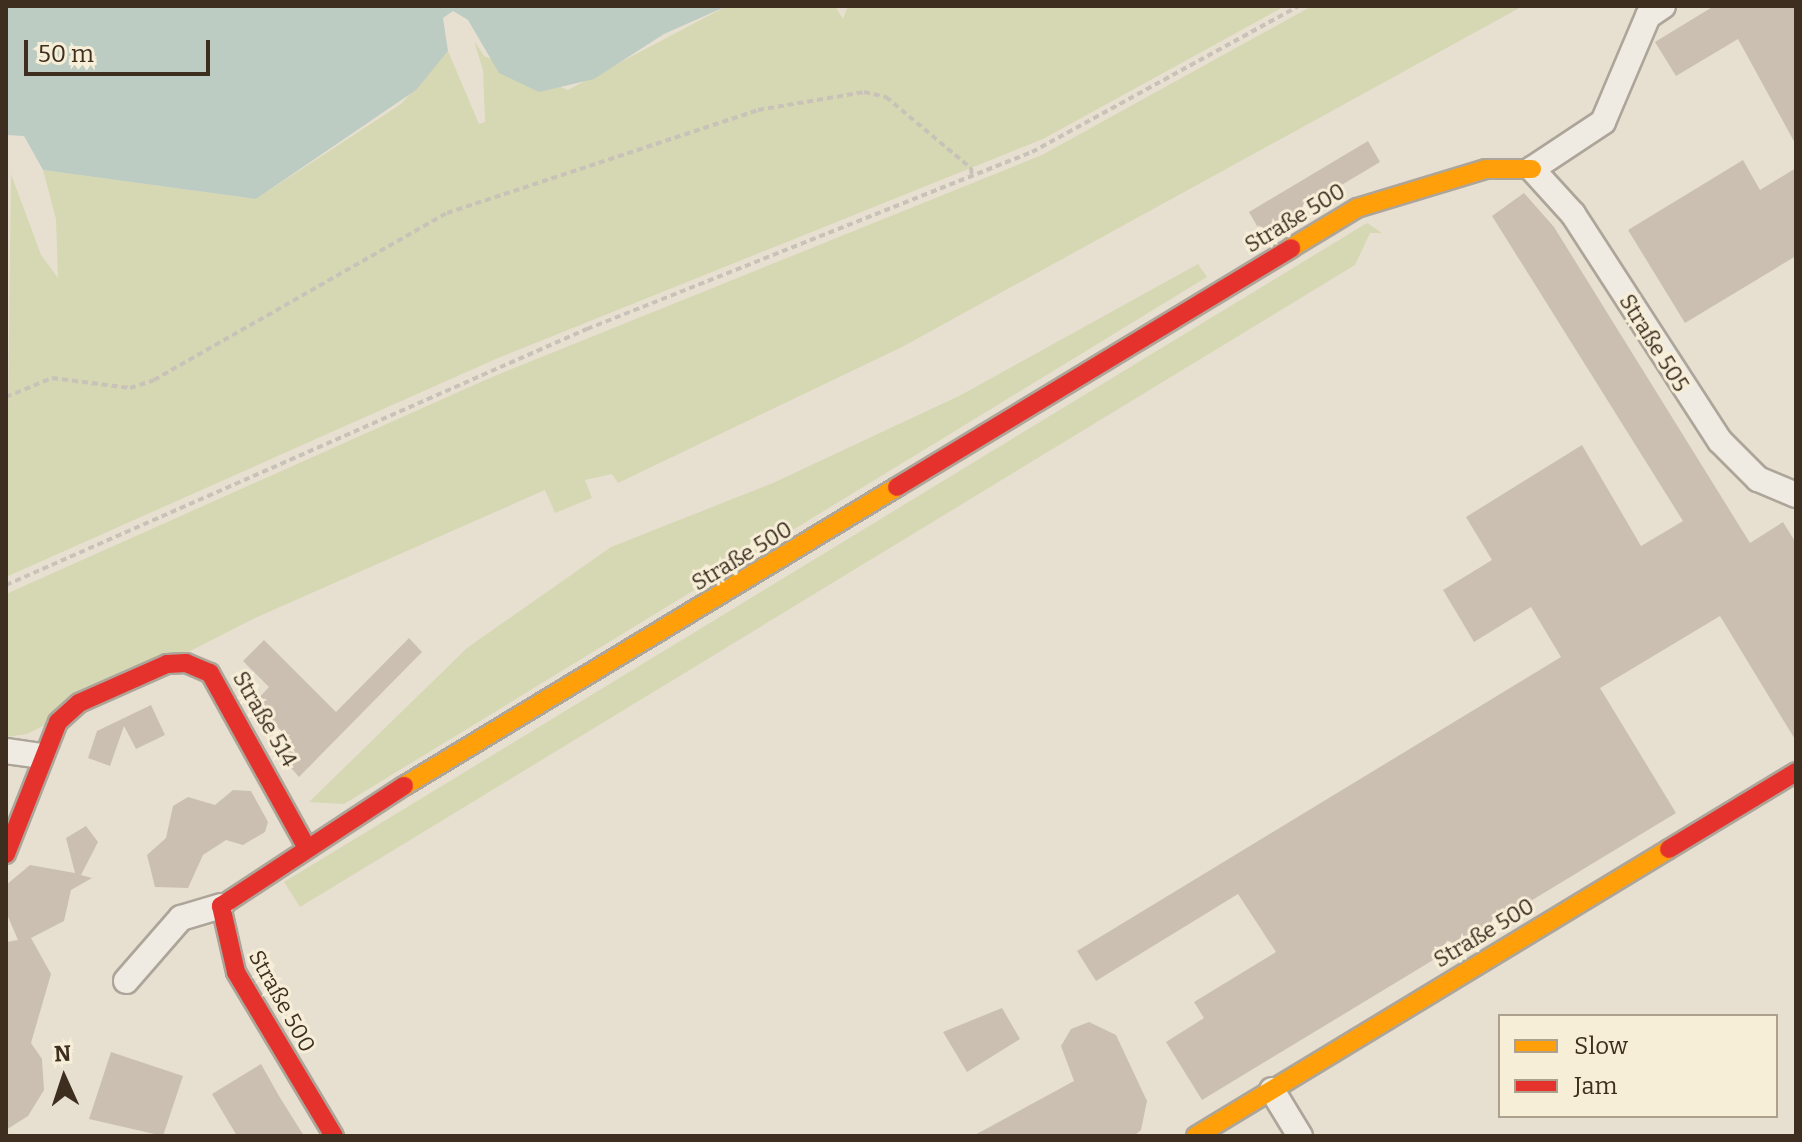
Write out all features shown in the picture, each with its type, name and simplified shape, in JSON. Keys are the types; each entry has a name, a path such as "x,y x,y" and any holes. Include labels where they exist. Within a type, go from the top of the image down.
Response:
{"street":[{"path":"1532,169 1603,122 1648,16 1663,6"},
{"name":"Straße 500","path":"334,1136 236,972 221,906 306,846 1357,208 1486,169 1532,169"},
{"name":"Straße 505","path":"1532,169 1573,214 1720,441 1758,479 1796,495"},
{"name":"Straße 514","path":"6,854 41,756 58,722 79,703 167,664 186,663 210,673 306,846"},
{"path":"6,751 41,756"},
{"name":"Straße 500","path":"1196,1136 1796,772"},
{"path":"126,981 181,918 221,906"},
{"path":"1272,1090 1300,1136"}],"path":[{"path":"6,585 587,329 972,178 1086,126 1299,6"},
{"path":"6,397 52,378 130,388 154,380 447,213 758,110 864,92 886,97 971,168 972,178"}],"green space":[{"path":"727,6 835,6 843,19 848,6 1285,6 1043,139 498,358 6,577 11,174 41,255 58,278 56,219 43,170 256,199 401,104 448,51 479,124 485,122 483,70 474,41 484,56 568,90"},
{"path":"1312,6 1523,6 902,347 618,483 612,474 585,480 592,498 555,513 545,490 255,618 27,734 6,737 6,594 492,377 1042,155"},
{"path":"1367,223 1382,233 1370,233 1355,265 300,907 284,882"},
{"path":"1198,264 1207,277 344,804 309,802 467,648 611,547 773,483 961,395"}],"shaded area":[{"path":"6,6 727,6 664,34 594,79 539,92 499,73 468,20 453,11 443,18 448,51 416,90 256,199 43,170 24,136 6,135"}],"building":[{"path":"1714,6 1796,6 1796,145 1738,39 1676,76 1655,42"},
{"path":"1368,141 1380,162 1261,233 1249,212"},
{"path":"1743,160 1760,190 1796,168 1796,256 1685,323 1628,230"},
{"path":"1524,193 1554,227 1750,543 1783,522 1796,543 1796,741 1720,616 1600,688 1676,813 1202,1100 1166,1042 1204,1018 1194,1002 1276,952 1238,894 1096,981 1077,951 1561,657 1531,607 1474,642 1443,590 1492,560 1466,517 1582,445 1641,546 1683,521 1492,216"},
{"path":"409,638 422,652 299,777 279,754 292,741 253,704 269,687 243,661 264,640 336,712"},
{"path":"151,705 165,735 136,749 124,726 110,766 88,758 97,731"},
{"path":"233,790 251,791 268,822 265,832 243,845 226,840 203,855 188,888 155,887 147,855 166,838 173,806 188,797 215,805"},
{"path":"86,826 98,842 81,875 92,878 71,890 64,921 31,938 51,974 31,1043 42,1059 44,1090 28,1116 6,1130 6,942 18,940 6,912 6,885 30,865 75,873 66,838"},
{"path":"1002,1008 1020,1039 967,1072 943,1032"},
{"path":"1089,1022 1116,1035 1147,1101 1141,1130 1134,1136 973,1136 1074,1081 1061,1046 1071,1029"},
{"path":"111,1052 183,1076 163,1136 89,1119"},
{"path":"261,1064 304,1136 237,1136 228,1121 212,1094"}],"traffic: slow":[{"path":"1291,248 1357,208 1486,169 1532,169"},
{"path":"404,786 897,487"},
{"path":"1196,1136 1669,849"}],"traffic: jam":[{"path":"897,487 1291,248"},
{"path":"6,854 58,722 79,703 167,664 186,663 210,673 306,846"},
{"path":"1669,849 1796,772"},
{"path":"334,1136 236,972 221,906 404,786"}]}
